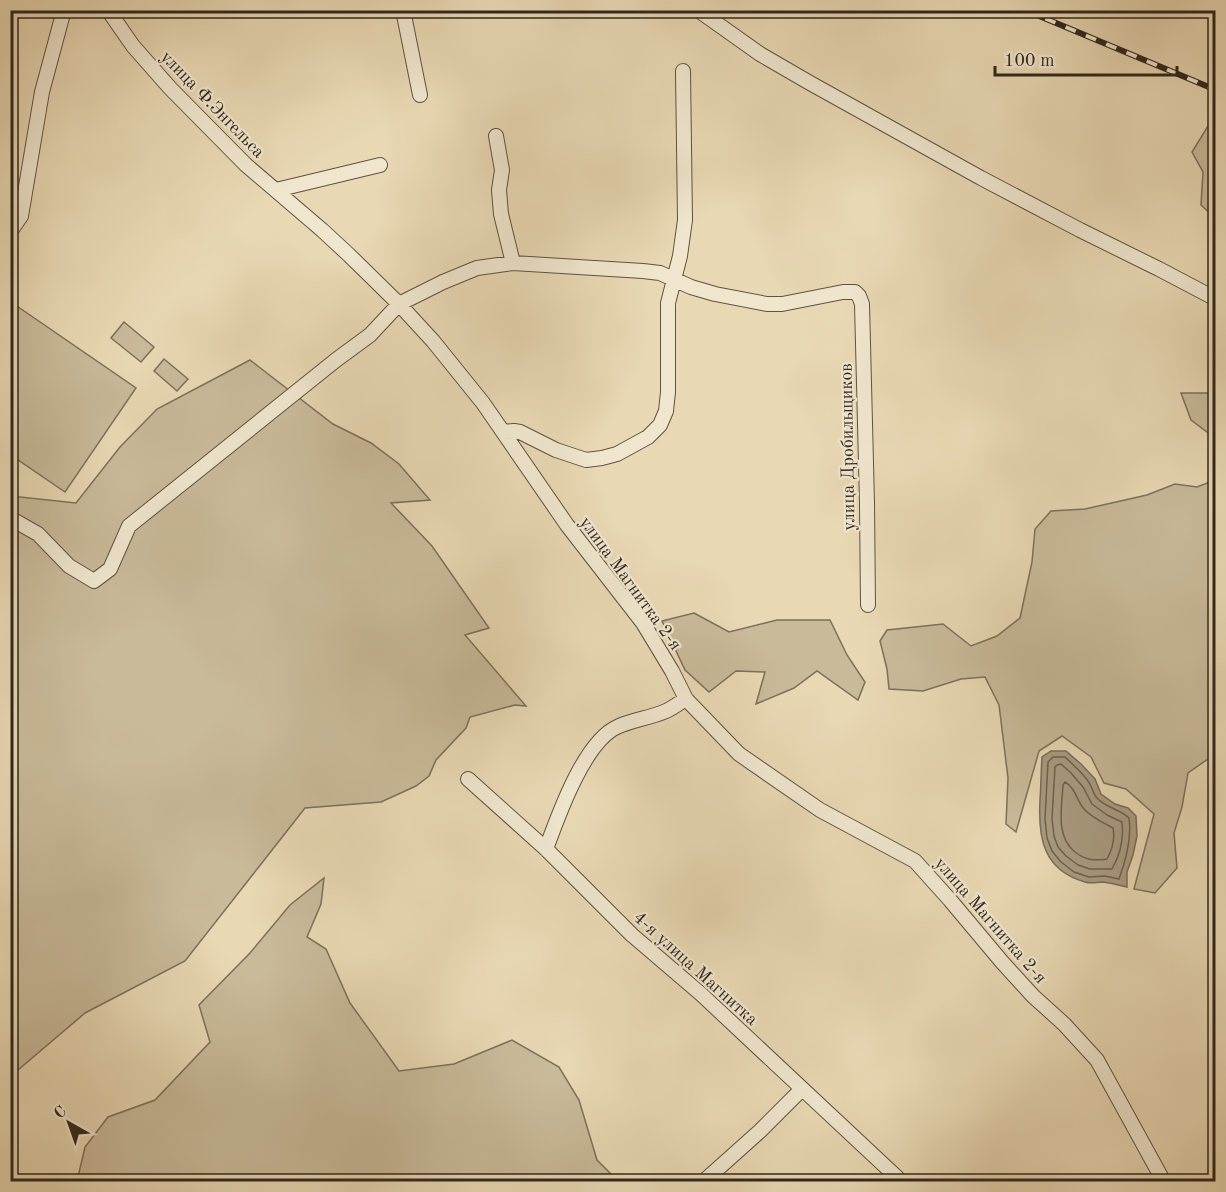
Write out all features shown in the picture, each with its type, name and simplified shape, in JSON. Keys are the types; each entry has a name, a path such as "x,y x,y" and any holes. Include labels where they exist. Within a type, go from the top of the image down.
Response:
{"street":[{"path":"10,232 21,216 42,92 64,10"},
{"name":"улица Ф.Энгельса","path":"108,10 133,46 170,88 246,165 303,213"},
{"path":"403,10 420,95"},
{"path":"698,10 760,54 810,83 991,183 1215,299"},
{"path":"503,432 520,432 556,450 586,460 617,454 648,437 660,425 666,411 668,393 668,303 680,256 685,220 683,71"},
{"path":"496,136 502,170 499,190 501,214 513,263"},
{"path":"276,190 380,165"},
{"name":"улица Магнитка 2-я","path":"303,213 399,304 445,356 503,432 567,525 643,624 686,699 739,754 820,810 915,861 1002,963 1097,1060 1164,1182"},
{"path":"10,518 38,534 69,566 94,581 110,568 129,526 370,335 399,304 477,268 513,263 644,271 660,273 674,279"},
{"name":"улица Дробильщиков","path":"674,279 715,294 766,304 783,304 843,292 855,292 859,296 862,304 868,605"},
{"path":"546,849 568,794 590,752 602,738 616,727 665,711 686,699"},
{"name":"4-я улица Магнитка","path":"468,779 546,849 632,936 701,994 902,1182"},
{"path":"703,1182 760,1131 802,1089"}],"shaded area":[{"path":"1211,121 1216,122 1215,218 1201,205 1203,172 1192,152"},
{"path":"11,302 136,388 65,492 11,455"},
{"path":"124,322 154,347 141,362 111,338"},
{"path":"164,359 188,379 177,391 154,371"},
{"path":"250,360 333,424 371,443 399,464 430,500 391,503 432,546 489,628 465,635 526,706 515,705 470,717 466,728 436,760 429,776 416,786 381,802 305,808 185,961 85,1013 11,1076 11,496 76,503 120,447 157,409"},
{"path":"1181,393 1208,393 1215,398 1215,438 1191,420"},
{"path":"1215,480 1215,533 1209,549 1210,593 1216,597 1215,754 1188,773 1182,807 1174,833 1177,868 1155,893 1134,889 1154,814 1126,789 1104,783 1091,757 1062,736 1039,751 1016,832 1006,824 1008,778 999,705 985,677 961,679 923,691 889,689 880,641 887,630 943,624 971,646 997,636 1020,618 1032,562 1035,529 1051,511 1085,509 1147,495 1175,484 1197,487"},
{"path":"694,613 729,632 777,620 830,620 847,655 865,682 858,700 817,671 794,688 756,704 765,672 736,671 709,692 685,670 662,621"},
{"path":"324,878 321,904 307,937 326,949 350,1003 399,1071 454,1064 512,1040 559,1067 579,1100 597,1160 618,1181 77,1181 85,1147 108,1117 155,1100 210,1042 199,1005 250,953 290,905"}],"water":[{"path":"1051,751 1066,751 1095,779 1101,794 1115,804 1128,808 1136,816 1137,836 1127,872 1127,887 1103,882 1087,883 1071,877 1052,861 1046,851 1040,827 1042,757"}],"railway":[{"path":"1025,10 1216,90"}]}
